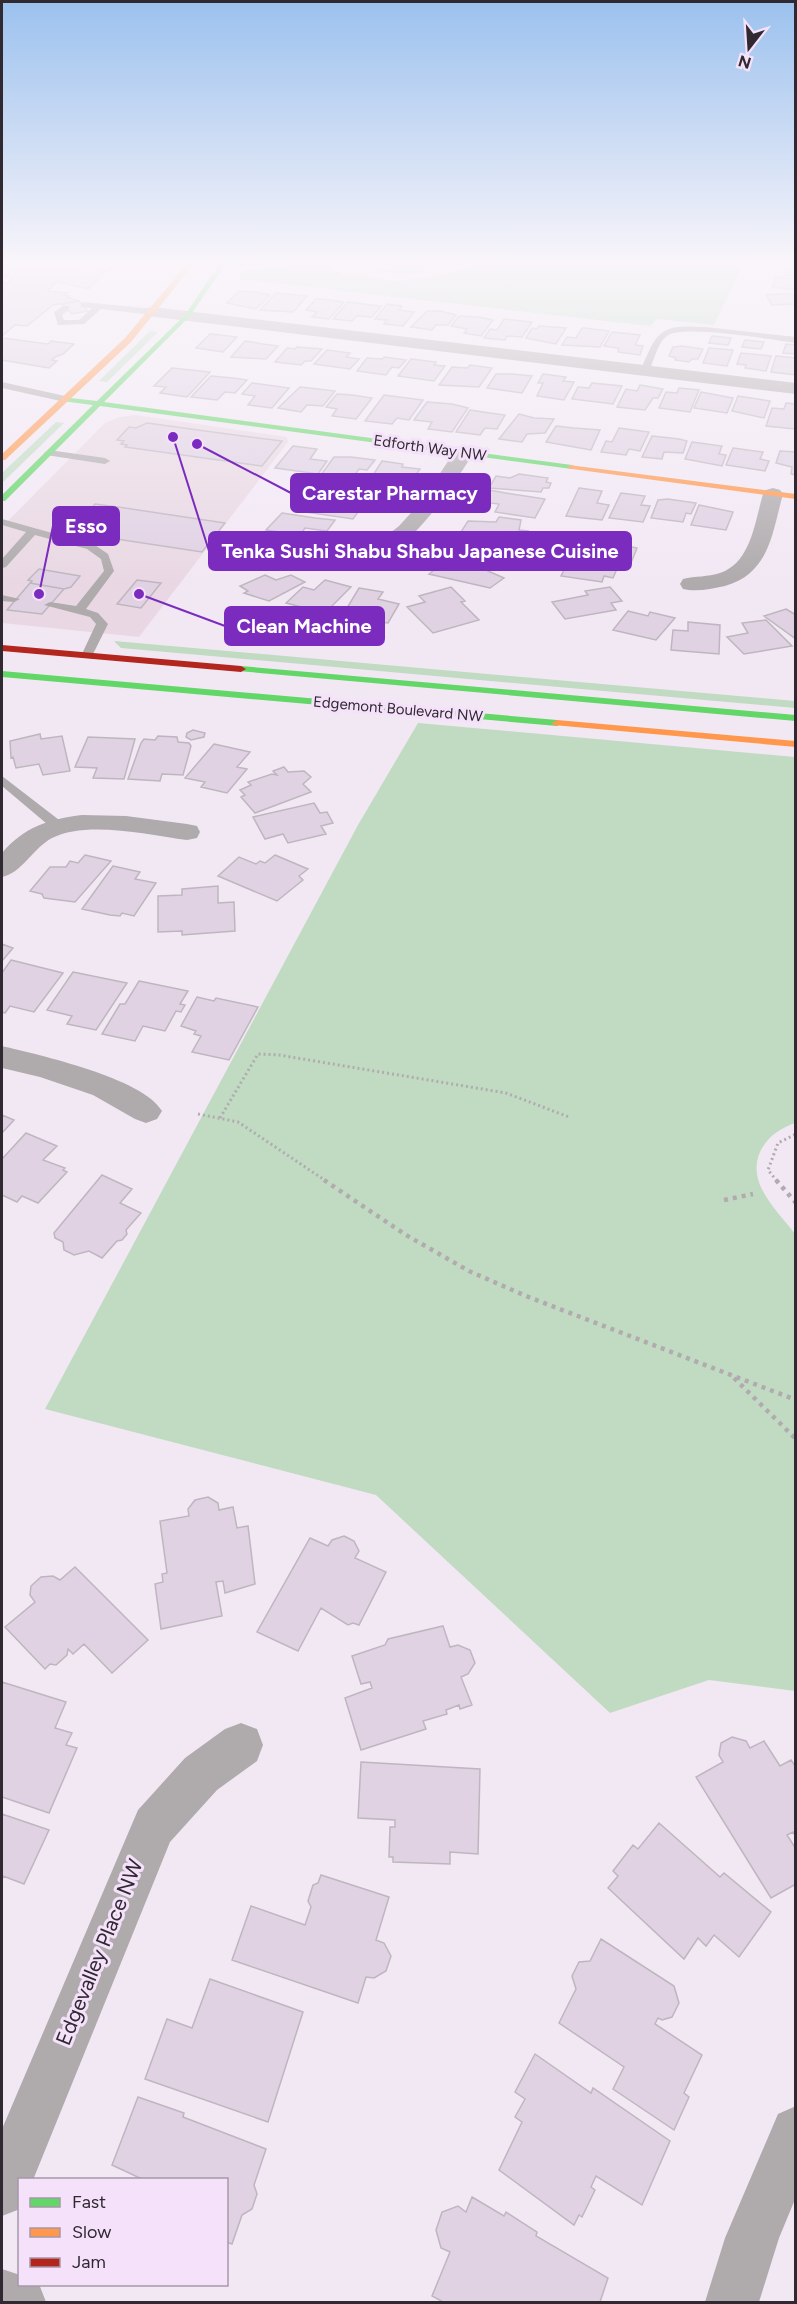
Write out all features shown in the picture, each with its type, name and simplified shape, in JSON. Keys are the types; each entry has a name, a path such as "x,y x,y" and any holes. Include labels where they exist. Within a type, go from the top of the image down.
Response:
{"street":[{"path":"2,458 98,368"},
{"path":"2,499 135,368"},
{"path":"616,368 795,389"},
{"name":"Edforth Way NW","path":"64,399 795,497"},
{"path":"379,553 404,534 427,511 464,452"},
{"path":"691,584 729,580 750,566 773,494"},
{"name":"Edgemont Boulevard NW","path":"6,648 795,718"},
{"name":"Edgemont Boulevard NW","path":"2,674 795,744"},
{"path":"2,869 28,841 58,826 94,822 187,831"},
{"path":"2,1058 45,1067 104,1087 146,1111"},
{"name":"Edgevalley Place NW","path":"2,2190 154,1826 201,1774 241,1745"},
{"path":"732,2302 752,2238 795,2132"},
{"path":"2,2296 19,2302"}],"lane":[{"path":"2,385 32,389 44,395 64,399"},
{"path":"2,394 24,397 44,395"},
{"path":"49,453 105,461"},
{"path":"2,522 101,551 106,558 109,571 79,610"},
{"path":"2,565 33,531"},
{"path":"2,598 14,599"},
{"path":"50,605 94,615 102,624 87,656"},
{"path":"2,780 58,826"}],"path":[{"path":"220,1118 248,1067 258,1054 279,1054 506,1093 569,1117"},
{"path":"198,1113 238,1122 406,1235 469,1271 526,1296 795,1400"},
{"path":"795,1134 778,1143 768,1170 795,1203"},
{"path":"724,1200 753,1194"},
{"path":"732,1376 795,1439"}],"shaded area":[{"path":"135,415 287,437 288,442 139,637 2,623 2,527 105,423 120,417"}],"green space":[{"path":"113,368 122,368 107,382 99,381"},
{"path":"56,422 64,423 2,483 2,473"},
{"path":"114,641 795,701 795,708 121,648"},
{"path":"418,723 795,757 795,1123 770,1137 763,1146 757,1164 757,1175 766,1196 795,1234 795,1691 709,1680 610,1713 376,1495 45,1409 358,825"}],"building":[{"path":"172,368 210,372 187,397 160,393 166,387 154,386"},
{"path":"360,368 392,368 386,375 357,371"},
{"path":"404,368 444,368 434,381 398,376"},
{"path":"452,368 492,368 479,387 439,385"},
{"path":"745,368 767,368 766,371"},
{"path":"772,368 796,368 796,375 771,372"},
{"path":"496,374 532,376 522,393 487,388"},
{"path":"543,374 566,377 563,381 574,382 564,400 537,396 543,383 538,383"},
{"path":"211,376 247,380 235,393 225,392 217,400 191,397"},
{"path":"252,383 289,388 272,408 248,405 255,396 242,394"},
{"path":"592,383 622,386 613,404 572,399 578,387 589,388"},
{"path":"640,385 663,389 658,398 653,398 645,410 617,407 626,389 637,391"},
{"path":"300,387 335,391 323,406 307,405 301,412 278,408"},
{"path":"679,388 699,390 690,412 659,408 666,392 677,393"},
{"path":"701,392 733,398 727,413 694,408"},
{"path":"337,394 372,398 356,419 332,416 337,409 326,407"},
{"path":"384,395 423,400 409,420 397,418 392,424 365,421"},
{"path":"738,396 770,401 764,418 732,411"},
{"path":"427,402 468,408 452,432 428,429 432,422 414,420"},
{"path":"786,403 796,404 795,429 766,426 772,408 784,409"},
{"path":"470,410 505,415 497,429 485,428 480,435 456,432"},
{"path":"519,414 534,418 554,419 545,433 527,434 522,442 499,439"},
{"path":"147,423 282,441 262,466 125,447 127,445 121,444 124,441 117,440 129,427 136,428"},
{"path":"556,426 600,430 591,450 546,442"},
{"path":"619,428 649,432 640,451 629,449 626,455 601,452 606,441 612,442"},
{"path":"652,436 687,441 683,453 664,452 662,459 642,457"},
{"path":"692,442 722,446 719,454 726,455 722,466 685,459"},
{"path":"293,446 317,449 310,459 327,461 318,474 275,468"},
{"path":"733,448 763,452 760,459 769,461 765,471 726,465"},
{"path":"780,451 796,452 796,475 791,474 792,467 776,463"},
{"path":"334,457 375,460 367,470 359,469 352,479 321,475"},
{"path":"382,461 420,469 408,486 370,480"},
{"path":"519,474 548,478 546,482 551,483 549,488 543,488 541,492 489,488 496,476 510,478"},
{"path":"579,488 602,491 597,503 609,505 602,520 566,516"},
{"path":"489,490 545,499 535,518 495,512 499,504 482,502"},
{"path":"307,492 363,500 359,505 363,505 353,519 298,511"},
{"path":"621,493 645,496 641,505 650,506 643,522 609,518"},
{"path":"658,500 696,503 691,514 686,513 683,522 651,518"},
{"path":"95,504 225,523 202,552 70,532"},
{"path":"699,505 733,512 726,530 691,525"},
{"path":"282,513 335,520 327,531 305,528 300,535 266,530"},
{"path":"499,517 521,520 519,530 528,531 523,541 461,532 468,521 496,522"},
{"path":"588,534 630,540 627,546 637,548 631,563 578,555"},
{"path":"593,558 620,562 613,578 604,576 602,582 561,576 569,560 590,564"},
{"path":"447,560 464,566 470,562 491,569 488,571 504,578 490,588 429,574"},
{"path":"39,569 80,576 71,587 64,589 30,583 32,581 28,580"},
{"path":"265,575 276,580 291,575 305,582 269,601 244,593 248,591 240,586"},
{"path":"137,580 161,583 141,608 117,604"},
{"path":"325,580 351,587 325,613 286,603 303,587 314,590"},
{"path":"30,583 64,589 42,614 7,610"},
{"path":"451,587 465,601 461,602 479,620 433,633 407,607 425,602 419,596"},
{"path":"610,587 622,601 611,603 616,610 565,619 552,602 588,595 585,591"},
{"path":"359,588 383,592 378,599 399,604 388,623 341,618"},
{"path":"786,609 796,615 796,639 764,616"},
{"path":"628,611 648,616 650,612 675,618 656,640 613,630"},
{"path":"766,620 792,646 744,654 727,637 748,633 742,623"},
{"path":"688,622 720,625 719,654 671,650 673,630 688,631"},
{"path":"193,730 205,733 204,737 191,740 186,737 187,733"},
{"path":"40,734 41,739 62,736 70,771 43,775 39,764 16,768 13,757 11,758 10,741"},
{"path":"158,736 177,737 178,742 189,743 191,746 183,775 162,774 160,781 128,779 141,743 144,739 155,740"},
{"path":"88,737 135,739 124,779 93,778 97,768 75,767"},
{"path":"214,744 250,752 237,767 247,769 227,793 201,787 205,782 185,778"},
{"path":"284,767 288,772 304,771 311,777 303,784 311,792 255,813 241,797 245,795 240,790 251,785 248,782 272,774 277,775 273,771"},
{"path":"314,803 320,813 327,812 333,823 321,826 326,834 288,843 283,834 265,839 253,817"},
{"path":"85,855 111,861 75,902 44,898 42,894 30,891 50,867 66,867 70,861 78,863"},
{"path":"275,855 308,869 299,876 303,880 277,901 218,876 239,857 256,864 260,861 265,863"},
{"path":"113,866 140,872 135,879 156,883 134,916 122,913 120,916 110,915 82,909"},
{"path":"218,886 218,903 234,902 235,931 182,935 182,931 158,932 158,896 182,895 182,889"},
{"path":"2,944 13,948 2,961"},
{"path":"11,960 63,973 34,1012 10,1006 5,1013 2,1012 2,973"},
{"path":"73,972 127,983 96,1030 67,1024 72,1016 47,1010"},
{"path":"139,981 188,991 180,1004 185,1005 181,1012 176,1011 165,1031 143,1026 135,1041 102,1034 120,1004 125,1004"},
{"path":"197,997 214,1001 216,998 258,1007 229,1060 192,1052 201,1036 194,1034 196,1031 181,1026"},
{"path":"2,1115 14,1120 2,1133"},
{"path":"26,1133 57,1146 43,1160 65,1168 63,1170 67,1172 38,1203 22,1196 17,1202 2,1195 2,1159"},
{"path":"102,1175 132,1189 120,1203 141,1213 126,1230 127,1234 122,1240 117,1241 102,1258 89,1251 74,1255 64,1250 63,1242 55,1238 54,1233"},
{"path":"208,1497 218,1503 219,1510 233,1507 237,1528 248,1526 255,1584 225,1593 223,1581 216,1582 222,1616 161,1629 155,1584 163,1582 162,1574 167,1573 160,1521 189,1516 188,1509 195,1500"},
{"path":"344,1536 354,1541 359,1551 355,1558 386,1572 359,1625 353,1623 348,1625 321,1608 298,1651 257,1632 310,1538 328,1546 332,1540"},
{"path":"75,1567 148,1640 112,1673 84,1644 73,1654 68,1649 67,1655 56,1665 50,1664 45,1669 5,1627 35,1602 30,1595 31,1586 41,1577 53,1576 60,1580"},
{"path":"443,1626 450,1647 458,1645 470,1650 475,1663 468,1674 461,1677 472,1705 460,1709 459,1705 446,1710 447,1714 423,1721 426,1729 361,1750 345,1698 372,1688 370,1682 361,1684 352,1656 385,1645 388,1639"},
{"path":"2,1682 66,1702 55,1728 72,1733 66,1745 77,1748 49,1813 2,1797"},
{"path":"732,1737 746,1741 750,1748 764,1741 780,1766 791,1760 796,1767 796,1837 793,1832 787,1835 796,1849 796,1884 771,1898 696,1777 723,1762 719,1755 721,1743"},
{"path":"361,1762 480,1769 478,1854 450,1852 450,1864 393,1862 393,1857 389,1857 390,1827 395,1827 395,1820 358,1818"},
{"path":"2,1814 49,1830 24,1884 3,1876 2,1880"},
{"path":"659,1823 720,1877 724,1873 771,1912 739,1957 714,1935 706,1946 698,1938 684,1959 608,1888 618,1876 613,1871 633,1845 638,1849"},
{"path":"321,1875 389,1897 376,1940 384,1943 391,1956 386,1971 374,1978 366,1977 358,2003 232,1960 251,1906 305,1925 311,1907 308,1901 313,1885 318,1883"},
{"path":"601,1939 674,1986 679,2003 672,2017 662,2020 658,2018 655,2024 702,2055 684,2093 689,2097 674,2130 613,2089 624,2067 559,2023 576,1989 572,1976 579,1962 590,1961"},
{"path":"210,1979 303,2012 268,2122 145,2079 167,2019 192,2028"},
{"path":"535,2054 591,2093 593,2088 670,2141 642,2205 596,2176 591,2187 595,2190 582,2217 579,2215 574,2225 499,2170 522,2122 515,2117 525,2099 515,2092"},
{"path":"138,2097 184,2113 183,2117 266,2149 254,2185 257,2194 252,2209 242,2215 232,2244 228,2243 228,2178 140,2178 112,2165"},
{"path":"472,2197 504,2216 506,2212 537,2232 536,2236 608,2278 600,2302 443,2302 432,2296 450,2252 441,2248 436,2230 442,2212 458,2206 466,2212"}],"traffic: fast":[{"path":"2,499 135,368"},
{"path":"65,399 572,467"},
{"path":"241,669 796,718"},
{"path":"2,674 557,723"}],"traffic: slow":[{"path":"2,458 99,368"},
{"path":"572,467 796,497"},
{"path":"557,723 796,744"}],"traffic: jam":[{"path":"2,648 241,669"}],"place":[{"name":"Tenka Sushi Shabu Shabu Japanese Cuisine","path":"173,437"},
{"name":"Carestar Pharmacy","path":"197,444"},
{"name":"Esso","path":"39,594"},
{"name":"Clean Machine","path":"139,594"}]}
